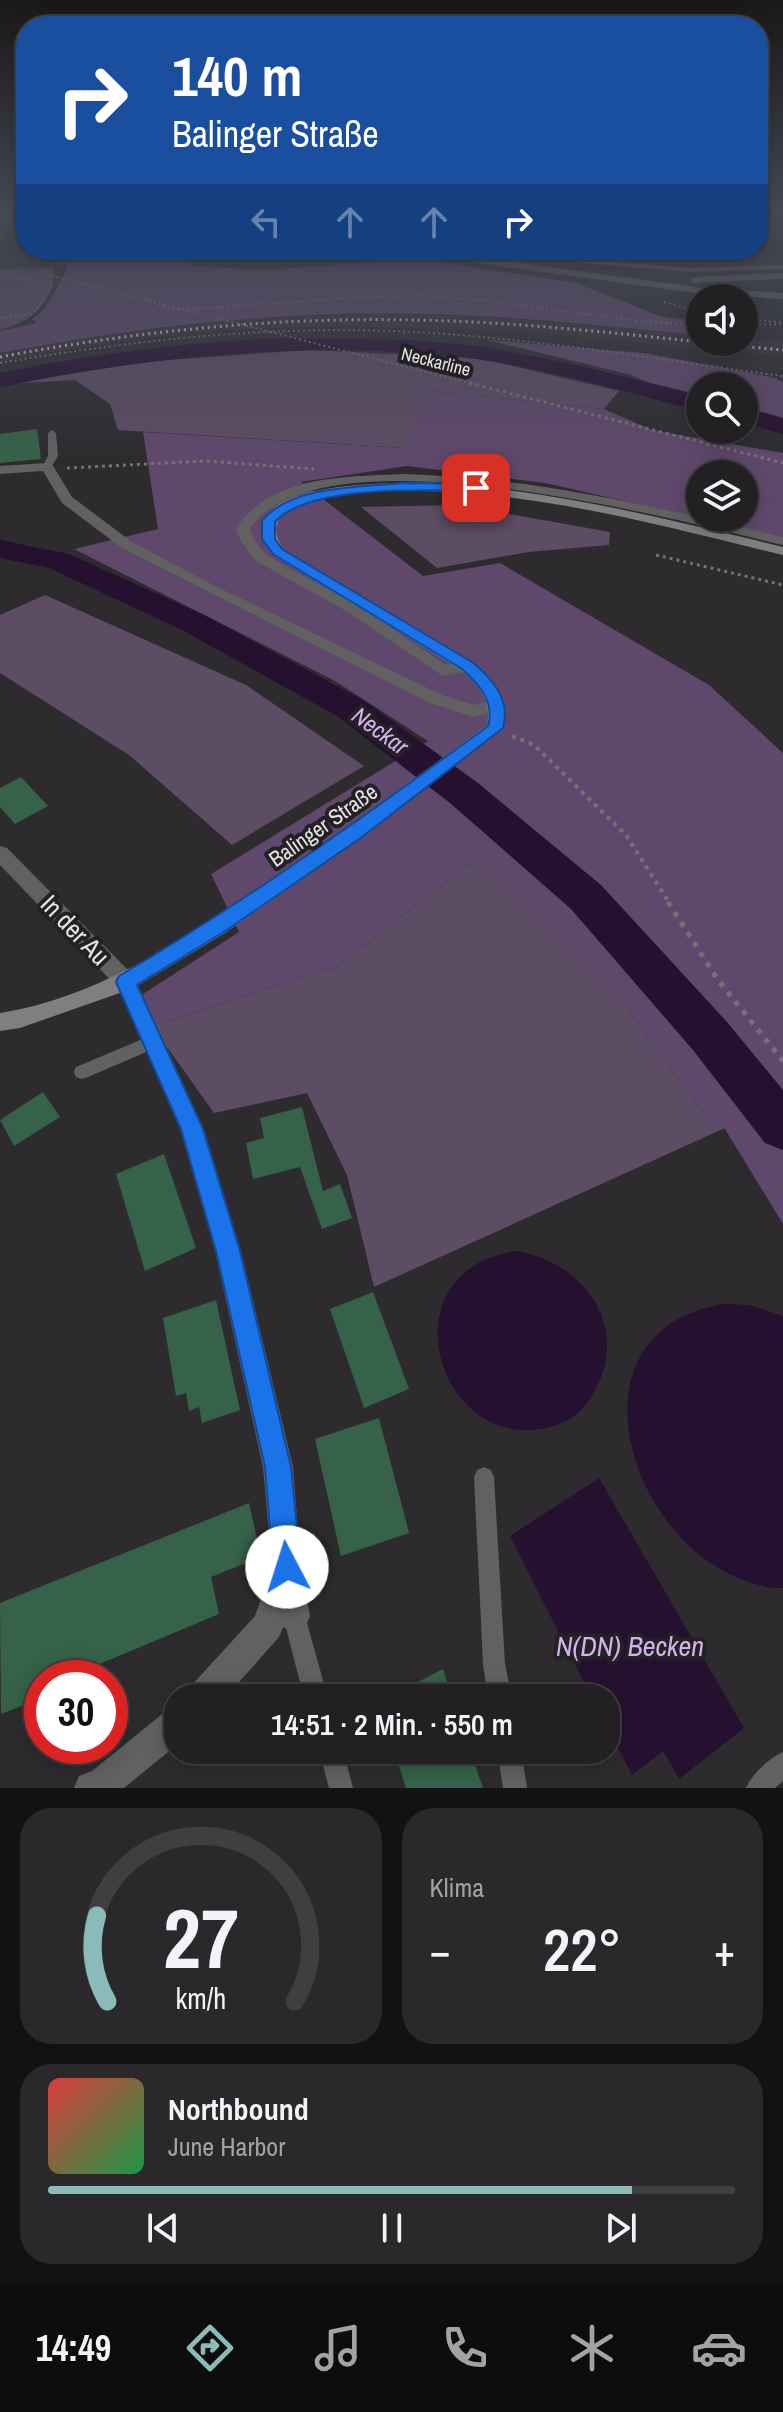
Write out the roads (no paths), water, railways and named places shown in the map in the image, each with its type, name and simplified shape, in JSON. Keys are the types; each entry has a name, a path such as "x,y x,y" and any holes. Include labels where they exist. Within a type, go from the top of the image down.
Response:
{"main road":[{"path":"496,705 487,683 467,666 278,552 269,539 269,521 289,504 322,494 449,485 557,499 783,551"},
{"name":"Balinger Straße","path":"0,1022 20,1019 126,982 218,927 478,743 495,728 499,714 496,705"}],"street":[{"path":"724,294 783,296"},
{"path":"0,470 47,467 67,500 127,545 196,582 436,699 474,711 496,705"},
{"path":"467,666 443,671 353,609 261,558 247,540 243,528 252,511 297,489 334,482 390,477 458,477 547,488 783,541"},
{"name":"In der Au","path":"0,853 126,982 192,1129 228,1251 278,1467 294,1616"},
{"name":"In der Au","path":"216,1684 268,1626 287,1567"},
{"path":"91,1788 114,1775 164,1734"}],"lane":[{"path":"47,467 53,456 52,433"},
{"path":"82,1072 152,1042"},
{"path":"484,1477 498,1684"},
{"path":"294,1616 312,1684"},
{"path":"335,1764 341,1788"},
{"path":"511,1764 515,1788"},
{"path":"758,1788 783,1764"}],"water":[{"path":"516,1251 543,1259 567,1272 586,1289 599,1310 606,1333 606,1357 599,1383 583,1408 564,1422 540,1429 504,1427 474,1411 452,1385 440,1354 439,1321 450,1290 475,1265"},
{"path":"723,1304 750,1305 783,1316 783,1588 765,1587 736,1577 697,1553 664,1518 641,1476 629,1432 629,1389 644,1351 674,1321"},
{"name":"N(DN) Becken","path":"599,1478 744,1728 679,1779 663,1751 632,1775 620,1752 620,1684 585,1684 510,1536"}],"waterway":[{"name":"Neckar","path":"0,380 141,356 236,347 408,347 465,351 520,360 686,399"},
{"name":"Neckar","path":"758,419 783,426"},
{"name":"Neckar","path":"0,549 58,561 194,623 350,708 464,793 586,897 710,1036 783,1127"}],"railway":[{"path":"0,357 155,333 258,324 363,320 507,324 783,350"}]}
